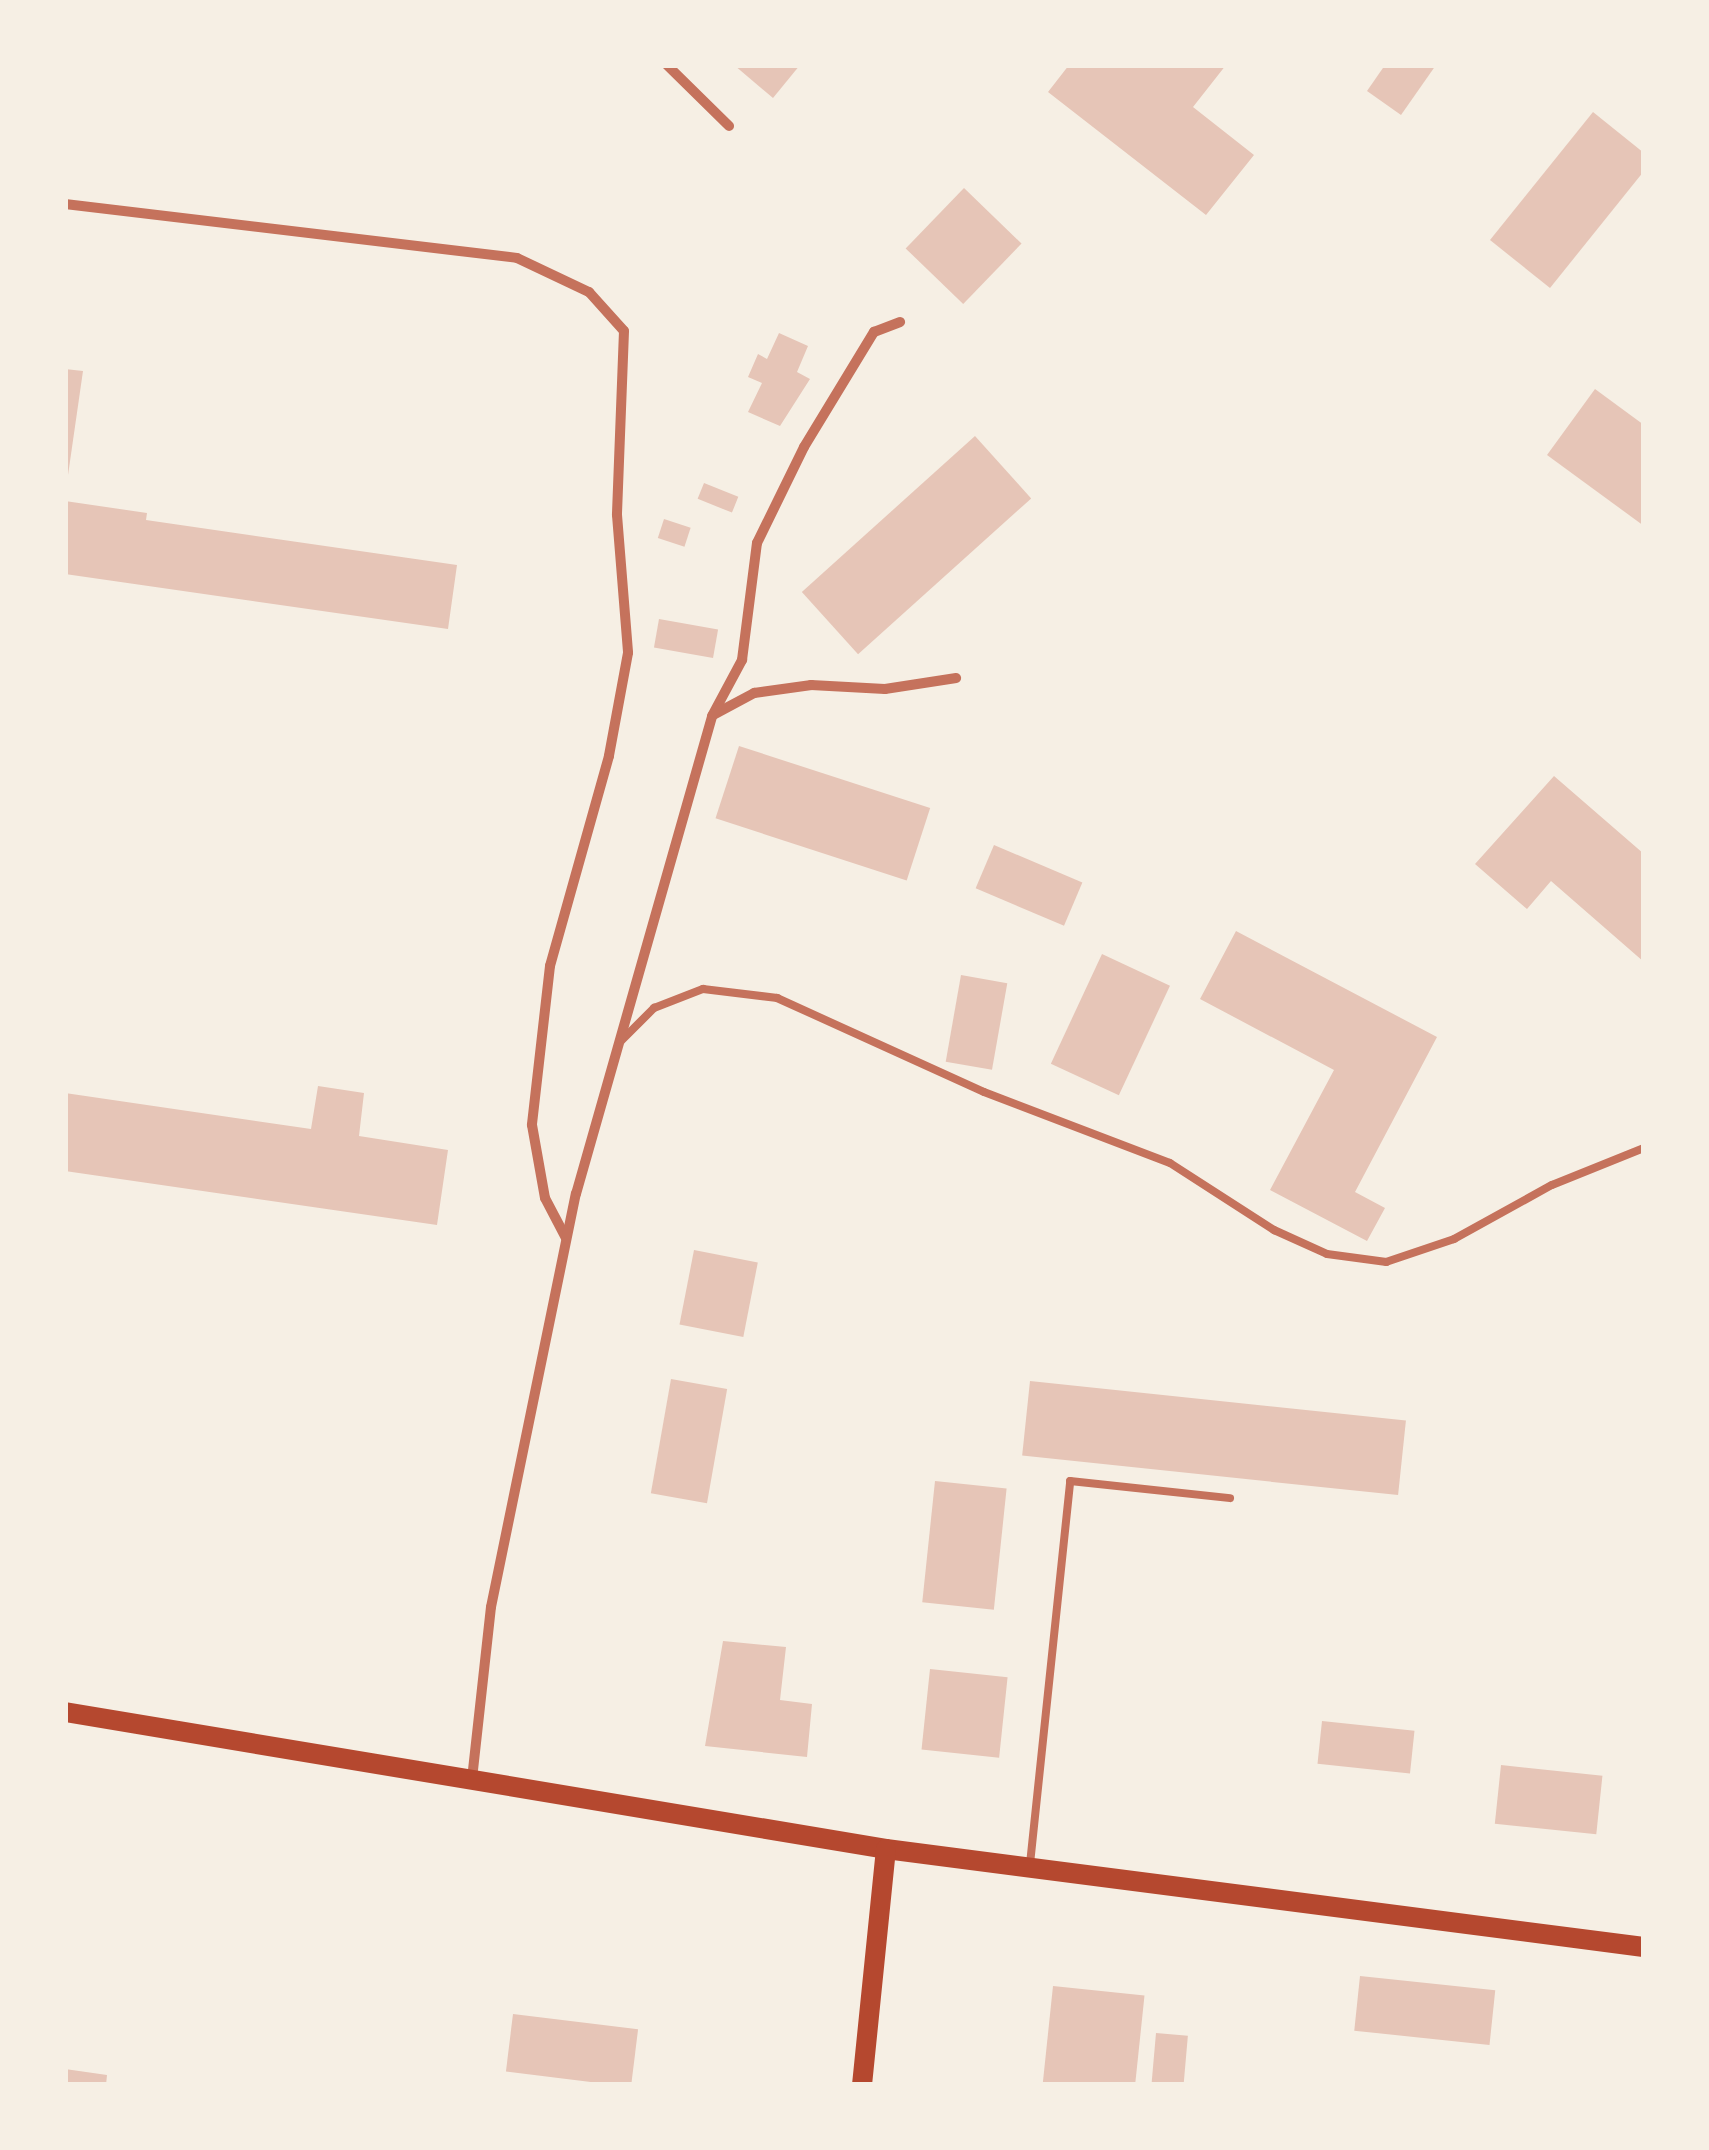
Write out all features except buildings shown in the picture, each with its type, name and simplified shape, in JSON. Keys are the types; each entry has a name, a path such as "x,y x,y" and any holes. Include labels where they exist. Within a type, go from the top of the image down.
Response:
{"main road":[{"path":"65,1712 886,1849 1644,1947"},
{"path":"862,2085 886,1849"}],"street":[{"path":"667,65 728,126"},
{"path":"65,204 517,258 589,292 624,331 617,516 628,653 609,756 550,966 532,1125 545,1198 566,1238"},
{"path":"472,1780 490,1607 566,1238 712,716 742,660 757,543 804,447 874,332 900,322"},
{"path":"712,716 754,693 810,686 885,689 956,678"}],"lane":[{"path":"618,1044 654,1008 703,989 776,998 984,1092 1170,1163 1274,1230 1327,1254 1386,1262 1454,1239 1552,1185 1644,1148"},
{"path":"1030,1868 1070,1481 1230,1498"}]}
